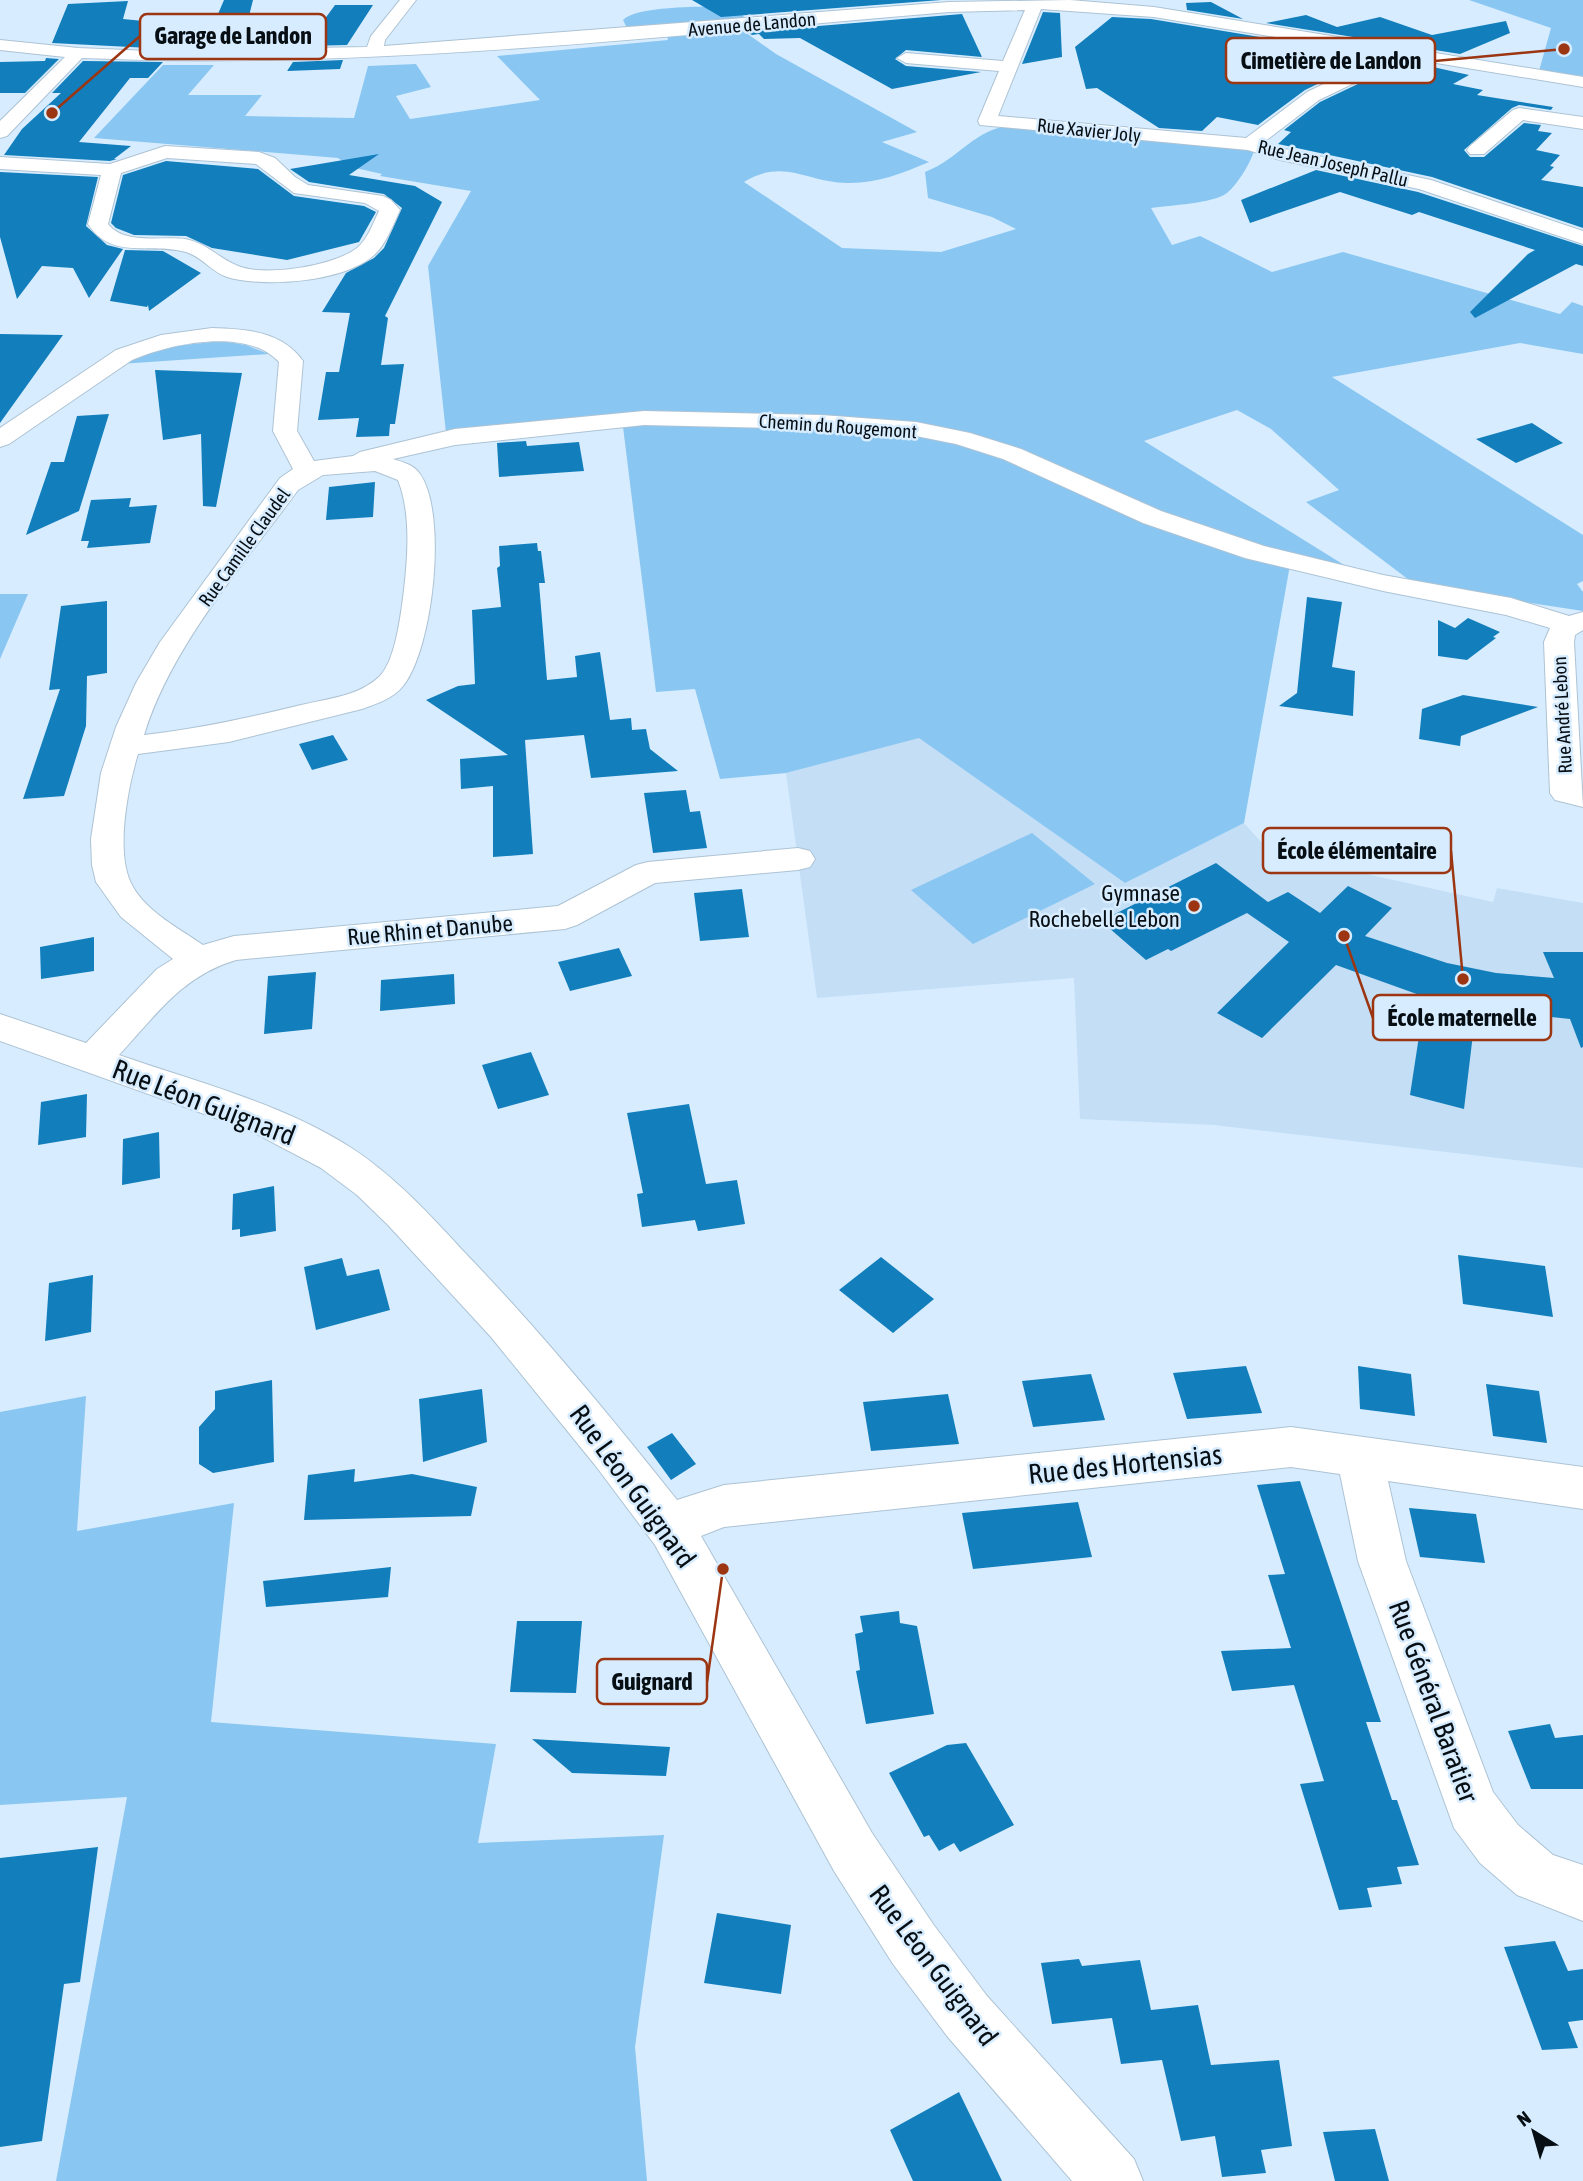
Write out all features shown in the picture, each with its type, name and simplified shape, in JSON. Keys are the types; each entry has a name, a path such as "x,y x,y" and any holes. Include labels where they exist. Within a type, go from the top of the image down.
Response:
{"street":[{"path":"374,53 377,40 408,0"},
{"name":"Avenue de Landon","path":"0,45 78,53 168,57 374,53 503,46 921,9 1035,4 1154,12 1583,82"},
{"name":"Rue Xavier Joly","path":"1035,4 988,121 1060,125 1170,139 1250,144"},
{"path":"747,6 757,23"},
{"path":"0,132 78,53"},
{"name":"Rue Jean Joseph Pallu","path":"1250,144 1313,96 1401,54"},
{"path":"906,58 1010,67"},
{"path":"1477,150 1519,114 1577,122 1583,100"},
{"name":"Rue Jean Joseph Pallu","path":"1250,144 1280,154 1424,184 1583,238"},
{"path":"0,163 112,170 164,152 259,158 270,162 287,183 298,188 369,198 385,204 390,210 369,249 352,260 297,274 247,275 228,269 200,249 117,240 103,234 97,224 112,170"},
{"path":"141,347 153,333 173,319"},
{"path":"0,439 124,355 141,347 192,336 249,338 283,352 290,361 285,431 307,472"},
{"name":"Chemin du Rougemont","path":"357,464 369,457 455,437 644,418 821,422 916,429 961,438 1012,454 1152,517 1255,552 1383,583 1511,607 1576,623"},
{"name":"Rue Camille Claudel","path":"123,746 221,735 370,696 393,681 406,654 417,602 422,552 414,484 407,473 387,465 357,464 307,472 289,484 166,653 148,683 123,746 112,787 109,867 117,890 131,906 165,936 198,959"},
{"name":"Rue André Lebon","path":"1576,623 1561,633 1559,642 1566,793 1583,797"},
{"name":"Rue Rhin et Danube","path":"93,1059 170,978 198,959 233,948 565,917 648,873 798,859"},
{"name":"Rue Léon Guignard","path":"0,1027 263,1119 324,1150 371,1184 403,1214 506,1324 586,1419 672,1530 853,1852 913,1944 967,2016 1112,2181"},
{"name":"Rue des Hortensias","path":"672,1530 703,1513 724,1506 1291,1447 1583,1488"},
{"name":"Rue Général Baratier","path":"1359,1457 1382,1561 1473,1810 1499,1844 1536,1875 1583,1893"}],"shaded area":[{"path":"1469,0 1583,0 1583,76 1539,71 1551,28"},
{"path":"722,6 741,10 744,18 627,28 623,20 630,15 654,10"},
{"path":"742,30 776,54 917,132 882,142 929,162 890,177 850,183 772,172 744,182 842,248 941,252 1016,229 992,217 928,198 925,172 948,160 987,132 1012,125 1241,145 1254,151 1235,185 1220,197 1151,208 1172,245 1200,236 1272,272 1343,252 1560,314 1572,302 1583,306 1583,354 1520,343 1332,377 1583,535 1583,581 1577,584 1583,592 1583,611 1417,586 1306,502 1339,490 1271,429 1237,410 1144,441 1357,573 1236,542 999,444 1290,565 1244,823 1125,883 919,738 786,773 720,779 695,689 656,692 622,419 446,433 428,266 471,191 380,176 382,174 351,167 338,158 94,138 163,65 214,65 188,95 262,95 245,116 354,118 368,66 416,64 431,87 396,96 410,119 540,100 497,56 668,40 667,36"},
{"path":"221,341 246,345 269,354 120,364 165,347"},
{"path":"0,594 28,594 0,659"},
{"path":"919,737 1125,883 1244,823 1278,861 1303,860 1493,902 1497,888 1583,903 1583,1168 1214,1125 1080,1119 1074,978 817,998 786,773"},
{"path":"1032,833 1095,884 973,944 911,890"},
{"path":"86,1396 77,1531 234,1503 211,1722 496,1744 478,1843 664,1835 635,2047 647,2181 56,2181 127,1797 0,1805 0,1412"}],"building":[{"path":"224,0 253,0 242,44 210,43 150,48 52,43 68,4 128,1 123,19 205,27 205,15 218,14"},
{"path":"692,0 941,0 721,17"},
{"path":"1211,2 1243,19 1187,10 1186,3"},
{"path":"335,5 373,5 347,45 305,46"},
{"path":"1043,12 1060,13 1062,57 1022,64"},
{"path":"962,14 982,57 906,50 895,59 906,66 981,72 892,89 800,38 764,39 759,34 752,35 747,32"},
{"path":"1306,15 1337,27 1380,17 1432,35 1506,21 1510,33 1460,54 1266,23"},
{"path":"1112,17 1151,19 1376,56 1305,90 1258,125 1217,117 1202,131 1159,128 1097,88 1086,89 1075,47"},
{"path":"46,58 59,59 25,93 0,93 0,62 45,61"},
{"path":"343,60 340,69 287,71 293,62"},
{"path":"83,61 163,62 148,78 130,78 79,142 131,146 114,159 117,159 110,161 4,155 22,129 61,93 52,93"},
{"path":"1406,61 1469,75 1453,84 1483,90 1477,95 1553,107 1551,110 1519,105 1512,108 1464,150 1470,157 1484,157 1524,123 1541,125 1538,131 1552,133 1536,150 1560,155 1550,166 1554,167 1541,180 1583,187 1583,228 1432,177 1278,144 1291,132 1284,130 1320,102"},
{"path":"379,154 349,175 415,186 442,202 385,316 388,318 381,365 404,364 395,424 390,424 389,436 356,437 359,418 318,420 326,372 339,372 350,313 322,312 346,273 374,258 384,248 402,208 384,194 309,182 290,169"},
{"path":"166,161 258,169 294,196 364,206 376,212 359,242 287,260 212,248 186,236 134,235 116,228 111,223 123,175"},
{"path":"1316,170 1418,192 1583,246 1583,266 1576,264 1475,318 1470,312 1535,250 1419,212 1412,215 1340,192 1250,223 1241,200"},
{"path":"0,172 98,177 86,226 107,245 123,249 89,298 73,268 42,266 17,299 0,237"},
{"path":"125,250 163,251 201,273 149,311 148,305 110,301"},
{"path":"0,334 63,335 0,423"},
{"path":"155,370 242,373 216,507 203,506 201,434 163,440"},
{"path":"109,414 79,511 26,535 51,462 64,462 77,416"},
{"path":"1532,423 1563,443 1516,463 1476,439"},
{"path":"526,441 527,446 579,442 584,471 499,477 497,443"},
{"path":"375,482 373,517 326,520 329,487"},
{"path":"131,498 129,507 157,505 150,543 87,548 89,541 81,541 91,500"},
{"path":"537,543 538,551 541,551 545,583 539,583 547,680 577,677 575,656 600,652 610,720 631,718 632,730 646,729 650,749 678,771 591,778 584,735 525,740 533,854 493,857 493,786 461,789 460,759 508,755 426,700 458,686 475,684 472,610 501,607 497,568 500,566 499,546"},
{"path":"1307,597 1342,602 1332,667 1355,671 1353,716 1279,706 1297,693"},
{"path":"107,601 107,673 87,676 86,726 64,796 23,799 60,689 49,690 61,606"},
{"path":"1468,618 1500,632 1467,660 1438,656 1438,620 1455,628"},
{"path":"1463,695 1538,707 1461,736 1460,746 1419,739 1422,709"},
{"path":"333,735 348,760 312,770 299,744"},
{"path":"686,790 690,812 700,811 707,848 653,853 644,793"},
{"path":"1216,863 1268,902 1288,892 1320,913 1348,886 1392,908 1365,936 1447,963 1496,973 1554,978 1543,952 1583,952 1583,1047 1581,1048 1570,1019 1476,1009 1464,1109 1410,1095 1425,997 1336,965 1262,1038 1217,1013 1289,942 1247,913 1171,951 1168,949 1146,960 1101,921"},
{"path":"742,889 749,937 700,941 694,893"},
{"path":"94,937 94,971 41,979 40,947"},
{"path":"619,948 632,976 570,991 558,962"},
{"path":"316,972 312,1029 264,1034 268,976"},
{"path":"454,974 455,1004 380,1011 381,980"},
{"path":"531,1052 549,1095 498,1109 482,1065"},
{"path":"87,1094 86,1137 38,1145 41,1102"},
{"path":"689,1104 706,1184 737,1180 745,1224 698,1231 695,1220 642,1227 637,1194 643,1193 627,1113"},
{"path":"159,1132 160,1178 122,1185 123,1139"},
{"path":"274,1186 276,1231 240,1237 240,1229 232,1230 233,1194"},
{"path":"1458,1255 1545,1266 1553,1317 1463,1304"},
{"path":"881,1257 934,1299 893,1333 839,1290"},
{"path":"342,1258 347,1276 379,1269 390,1310 316,1330 304,1267"},
{"path":"93,1275 91,1332 45,1341 49,1283"},
{"path":"1246,1366 1262,1413 1187,1419 1173,1373"},
{"path":"1358,1366 1411,1374 1415,1416 1360,1409"},
{"path":"1091,1374 1105,1420 1033,1427 1022,1381"},
{"path":"272,1380 274,1462 213,1473 199,1464 199,1427 215,1409 215,1391"},
{"path":"1486,1384 1539,1391 1547,1443 1493,1436"},
{"path":"482,1389 487,1442 423,1462 419,1399"},
{"path":"948,1394 959,1444 871,1451 863,1402"},
{"path":"672,1433 696,1464 671,1480 647,1447"},
{"path":"355,1469 354,1482 412,1474 477,1487 471,1516 304,1520 308,1475"},
{"path":"1300,1481 1381,1722 1366,1722 1392,1800 1397,1800 1419,1865 1397,1867 1402,1884 1367,1888 1372,1907 1339,1910 1300,1784 1324,1781 1294,1685 1232,1691 1221,1651 1291,1648 1268,1575 1285,1574 1257,1485"},
{"path":"1078,1502 1092,1557 973,1569 962,1513"},
{"path":"1409,1508 1476,1514 1485,1563 1420,1557"},
{"path":"391,1567 388,1597 266,1607 263,1581"},
{"path":"899,1611 900,1623 917,1626 934,1714 866,1724 856,1671 860,1670 855,1634 863,1632 860,1616"},
{"path":"517,1621 582,1621 576,1693 510,1692"},
{"path":"1550,1724 1555,1738 1583,1735 1583,1789 1531,1789 1508,1731"},
{"path":"532,1739 670,1747 666,1776 572,1773"},
{"path":"966,1743 1014,1825 960,1852 954,1843 939,1851 929,1835 924,1837 889,1773 947,1745"},
{"path":"98,1847 80,1982 64,1984 42,2141 0,2147 0,1858"},
{"path":"717,1913 791,1925 781,1994 704,1983"},
{"path":"1555,1941 1568,1971 1583,1969 1583,2020 1568,2022 1578,2048 1542,2050 1504,1947"},
{"path":"1079,1959 1082,1966 1140,1960 1151,2010 1198,2005 1211,2065 1279,2060 1292,2146 1261,2150 1266,2173 1222,2177 1215,2136 1181,2141 1162,2060 1121,2064 1112,2018 1052,2024 1041,1963"},
{"path":"959,2092 1002,2181 913,2181 890,2130"},
{"path":"1375,2129 1389,2181 1335,2181 1323,2132"}],"place":[{"name":"Cimetière de Landon","path":"1564,49"},
{"name":"Garage de Landon","path":"52,113"},
{"name":"Gymnase Rochebelle Lebon","path":"1194,906"},
{"name":"École maternelle","path":"1344,936"},
{"name":"École élémentaire","path":"1463,979"},
{"name":"Guignard","path":"723,1569"}]}
